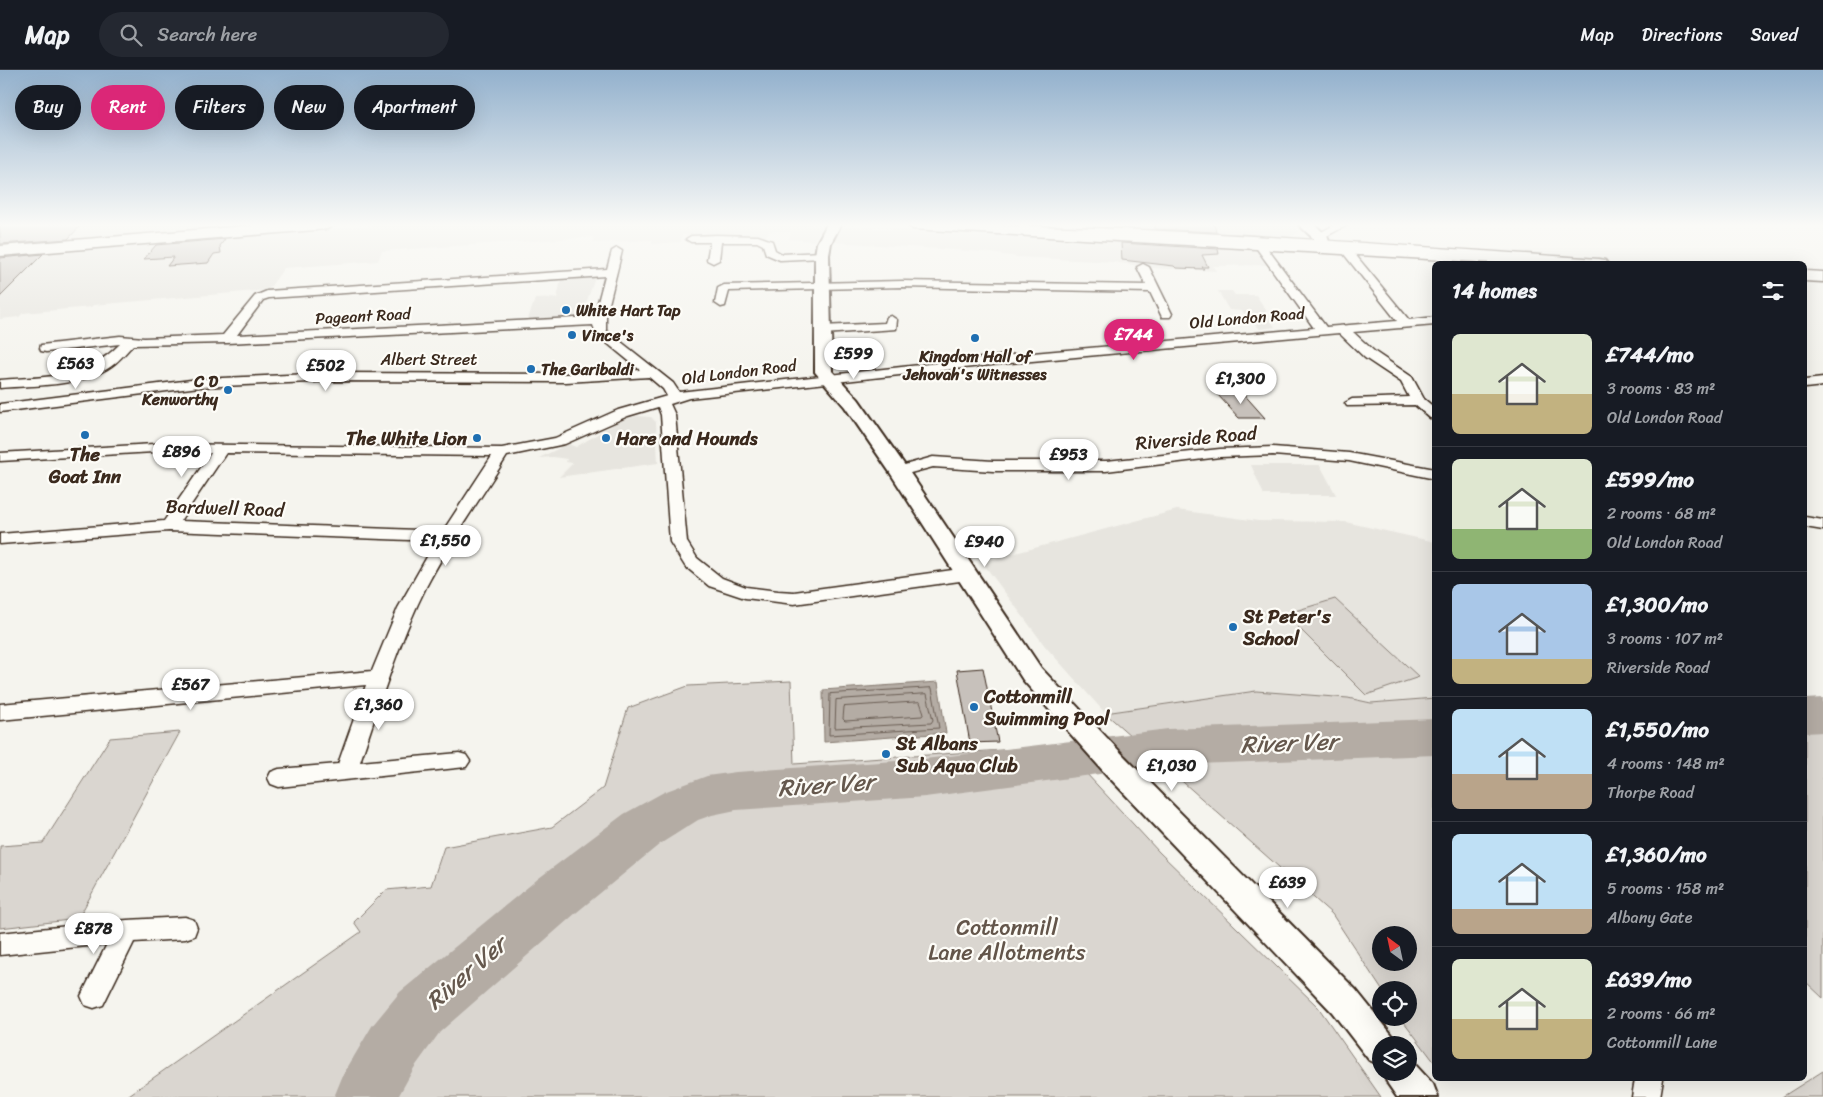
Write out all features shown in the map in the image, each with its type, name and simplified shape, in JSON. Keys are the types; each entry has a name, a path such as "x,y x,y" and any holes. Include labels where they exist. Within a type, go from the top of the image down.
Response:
{"main road":[{"path":"1807,276 1823,277"}],"street":[{"path":"227,339 259,298 267,295 613,272 597,321 600,331 668,386 668,415 679,547 699,573 724,586 767,598 794,598 967,574"},
{"path":"823,272 824,372 852,403 899,471 1032,674 1107,757 1344,1001 1372,1037"},
{"path":"1145,272 1166,314"},
{"path":"1279,272 1321,329"},
{"path":"1364,272 1405,323"},
{"path":"721,303 724,288 824,285 1153,289"},
{"path":"823,330 892,326 891,320"},
{"name":"Old London Road","path":"0,457 109,449 222,448 502,452 560,441 624,412 669,399 831,378 1321,329 1432,320"},
{"name":"Pageant Road","path":"46,348 120,340 129,342 227,339 597,321"},
{"path":"1341,328 1370,354 1407,380 1418,401 1432,413"},
{"path":"0,384 79,375 95,370 105,365 129,342"},
{"name":"Albert Street","path":"0,408 199,383 334,377 566,378 650,373"},
{"path":"1807,384 1823,382"},
{"path":"1352,403 1418,401"},
{"path":"169,526 222,448"},
{"name":"Riverside Road","path":"899,471 933,462 993,466 1106,466 1220,453 1273,451 1349,457 1432,473"},
{"path":"346,772 378,677 407,607 432,560 502,452"},
{"path":"1807,522 1823,525"},
{"name":"Bardwell Road","path":"0,540 169,526 448,536"},
{"path":"0,712 378,677"},
{"path":"280,778 459,761"},
{"path":"0,944 127,931 185,928"},
{"path":"94,996 127,931"},
{"path":"1407,1081 1420,1097"},
{"path":"1646,1097 1649,1081"}],"shaded area":[{"path":"0,272 281,272 268,290 93,305 91,307 23,313 19,317 0,319"},
{"path":"595,278 583,312 569,318 528,319 535,299 557,298 561,280"},
{"path":"1218,291 1232,291 1235,295 1256,295 1275,327 1260,329 1242,311 1229,310"},
{"path":"637,416 651,417 656,422 658,463 559,477 573,463 566,462 567,459 539,458 568,444 576,447 621,420"},
{"path":"1251,465 1320,465 1336,495 1264,495"},
{"name":"St Peter's School","path":"1177,510 1258,521 1345,522 1432,541 1432,698 1371,703 1348,698 1214,697 1105,713 1045,646 982,562"}],"green space":[{"path":"1335,599 1419,677 1366,695 1285,614"},
{"name":"Cottonmill Lane Allotments","path":"791,681 794,764 1061,746 1159,852 1318,1007 1381,1097 126,1097 361,932 354,922 386,890 431,886 444,847 552,827 603,788 628,708 688,686"},
{"path":"1256,691 1348,698 1371,703 1432,698 1432,1059 1417,1039 1417,1036 1415,1036 1407,1026 1417,1026 1417,981 1376,981 1332,914 1105,713"},
{"path":"1807,702 1823,703 1823,998 1807,983"},
{"path":"180,732 78,919 0,928 0,846 43,843 110,738"},
{"path":"1823,1071 1823,1097 1782,1097"}],"water":[{"path":"938,682 946,733 824,742 823,690"}],"building":[{"path":"0,272 25,272 0,297"},
{"path":"1241,391 1265,418 1239,418 1217,394"},
{"name":"Cottonmill Swimming Pool","path":"983,668 998,742 970,743 957,670"}],"waterway":[{"name":"River Ver","path":"1807,716 1823,715"},
{"name":"River Ver","path":"365,1097 393,1047 420,1012 558,895 642,829 681,806 707,796 736,791 925,778 1168,747 1432,737"}],"place":[{"name":"White Hart Tap","path":"566,310"},
{"name":"Vince's","path":"572,335"},
{"name":"Kingdom Hall of Jehovah's Witnesses","path":"975,338"},
{"name":"The Garibaldi","path":"531,369"},
{"name":"C D Kenworthy","path":"228,390"},
{"name":"The Goat Inn","path":"85,435"},
{"name":"The White Lion","path":"477,438"},
{"name":"Hare and Hounds","path":"606,438"},
{"name":"St Peter's School","path":"1233,627"},
{"name":"Cottonmill Swimming Pool","path":"974,707"},
{"name":"St Albans Sub Aqua Club","path":"886,754"}]}
